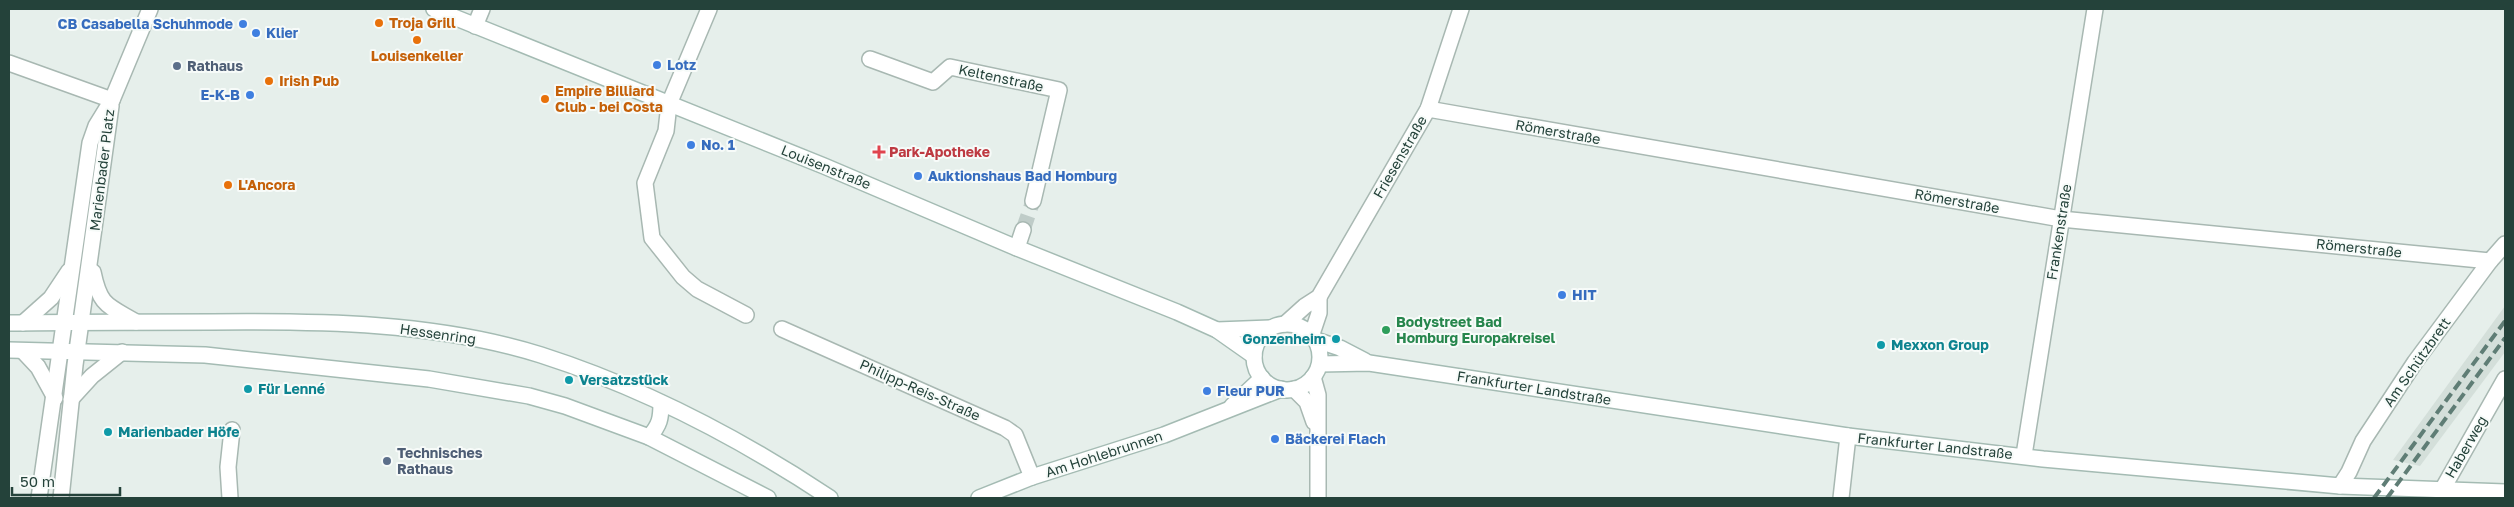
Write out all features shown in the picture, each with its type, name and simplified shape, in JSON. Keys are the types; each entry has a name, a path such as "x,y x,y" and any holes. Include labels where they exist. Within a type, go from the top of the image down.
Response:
{"street":[{"path":"9,63 112,100 150,9"},
{"name":"Louisenstraße","path":"434,9 824,166 1217,330 1254,356"},
{"path":"474,26 482,9"},
{"path":"709,9 669,104 666,132 645,183 652,238 683,277 698,289 746,315"},
{"name":"Friesenstraße","path":"1285,324 1304,306 1319,297 1428,109 1461,9"},
{"name":"Frankenstraße","path":"2024,455 2094,9"},
{"name":"Keltenstraße","path":"870,59 933,82 950,67 1059,90 1033,200"},
{"name":"Marienbader Platz","path":"61,498 71,399 112,100"},
{"name":"Marienbader Platz","path":"39,498 55,398 90,143 96,126 112,100"},
{"name":"Römerstraße","path":"1428,109 2062,219 2490,261"},
{"path":"1017,248 1023,230"},
{"name":"Am Schützbrett","path":"2340,486 2349,472 2363,441 2415,362 2490,261 2505,244"},
{"name":"Marienbader Platz","path":"91,263 97,292 103,303 136,322"},
{"name":"Marienbader Platz","path":"16,323 51,298 72,265"},
{"name":"Friesenstraße","path":"1314,337 1319,313 1319,297"},
{"name":"Hessenring","path":"16,323 307,322 373,326 438,333 541,355 661,403 758,452 830,498"},
{"path":"1318,433 1307,402 1287,389 1262,378 1254,356 1256,345 1270,328 1285,324 1304,328 1314,337 1320,352 1316,371 1318,395 1318,433 1318,498"},
{"name":"Louisenstraße","path":"1217,330 1270,328"},
{"name":"Philipp-Reis-Straße","path":"782,329 1005,428 1015,435 1032,477"},
{"name":"Frankfurter Landstraße","path":"1314,337 1369,363"},
{"path":"16,350 122,352 241,359 429,379 485,388 565,406 649,436 768,498"},
{"path":"16,350 42,372 55,398"},
{"path":"71,399 92,376 122,352"},
{"name":"Frankfurter Landstraße","path":"1316,371 1369,363 1848,436 2184,474 2340,486 2498,494"},
{"path":"1287,389 1305,385 1316,371"},
{"name":"Am Hohlebrunnen","path":"1230,409 1262,378"},
{"name":"Haberweg","path":"2442,490 2505,379"},
{"name":"Am Hohlebrunnen","path":"979,498 1032,477 1164,435 1287,389"},
{"path":"649,436 659,427 662,418 661,403"},
{"path":"230,498 228,467 232,430"},
{"path":"1841,498 1848,436"}],"shaded area":[{"path":"2505,306 2505,352 2420,466 2393,460"}],"tunnel":[{"path":"1023,230 1033,201"}],"railway":[{"path":"2374,498 2505,321"},
{"path":"2387,498 2505,338"}],"place":[{"name":"Troja Grill","path":"379,23"},
{"name":"CB Casabella Schuhmode","path":"243,24"},
{"name":"Klier","path":"256,33"},
{"name":"Louisenkeller","path":"417,40"},
{"name":"Lotz","path":"657,65"},
{"name":"Rathaus","path":"177,66"},
{"name":"Irish Pub","path":"269,81"},
{"name":"E-K-B","path":"250,95"},
{"name":"Empire Billiard Club - bei Costa","path":"545,99"},
{"name":"No. 1","path":"691,145"},
{"name":"Park-Apotheke","path":"879,152"},
{"name":"Auktionshaus Bad Homburg","path":"918,176"},
{"name":"L'Ancora","path":"228,185"},
{"name":"HIT","path":"1562,295"},
{"name":"Bodystreet Bad Homburg Europakreisel","path":"1386,330"},
{"name":"Gonzenheim","path":"1336,339"},
{"name":"Mexxon Group","path":"1881,345"},
{"name":"Versatzstück","path":"569,380"},
{"name":"Für Lenné","path":"248,389"},
{"name":"Fleur PUR","path":"1207,391"},
{"name":"Marienbader Höfe","path":"108,432"},
{"name":"Bäckerei Flach","path":"1275,439"},
{"name":"Technisches Rathaus","path":"387,461"}]}
